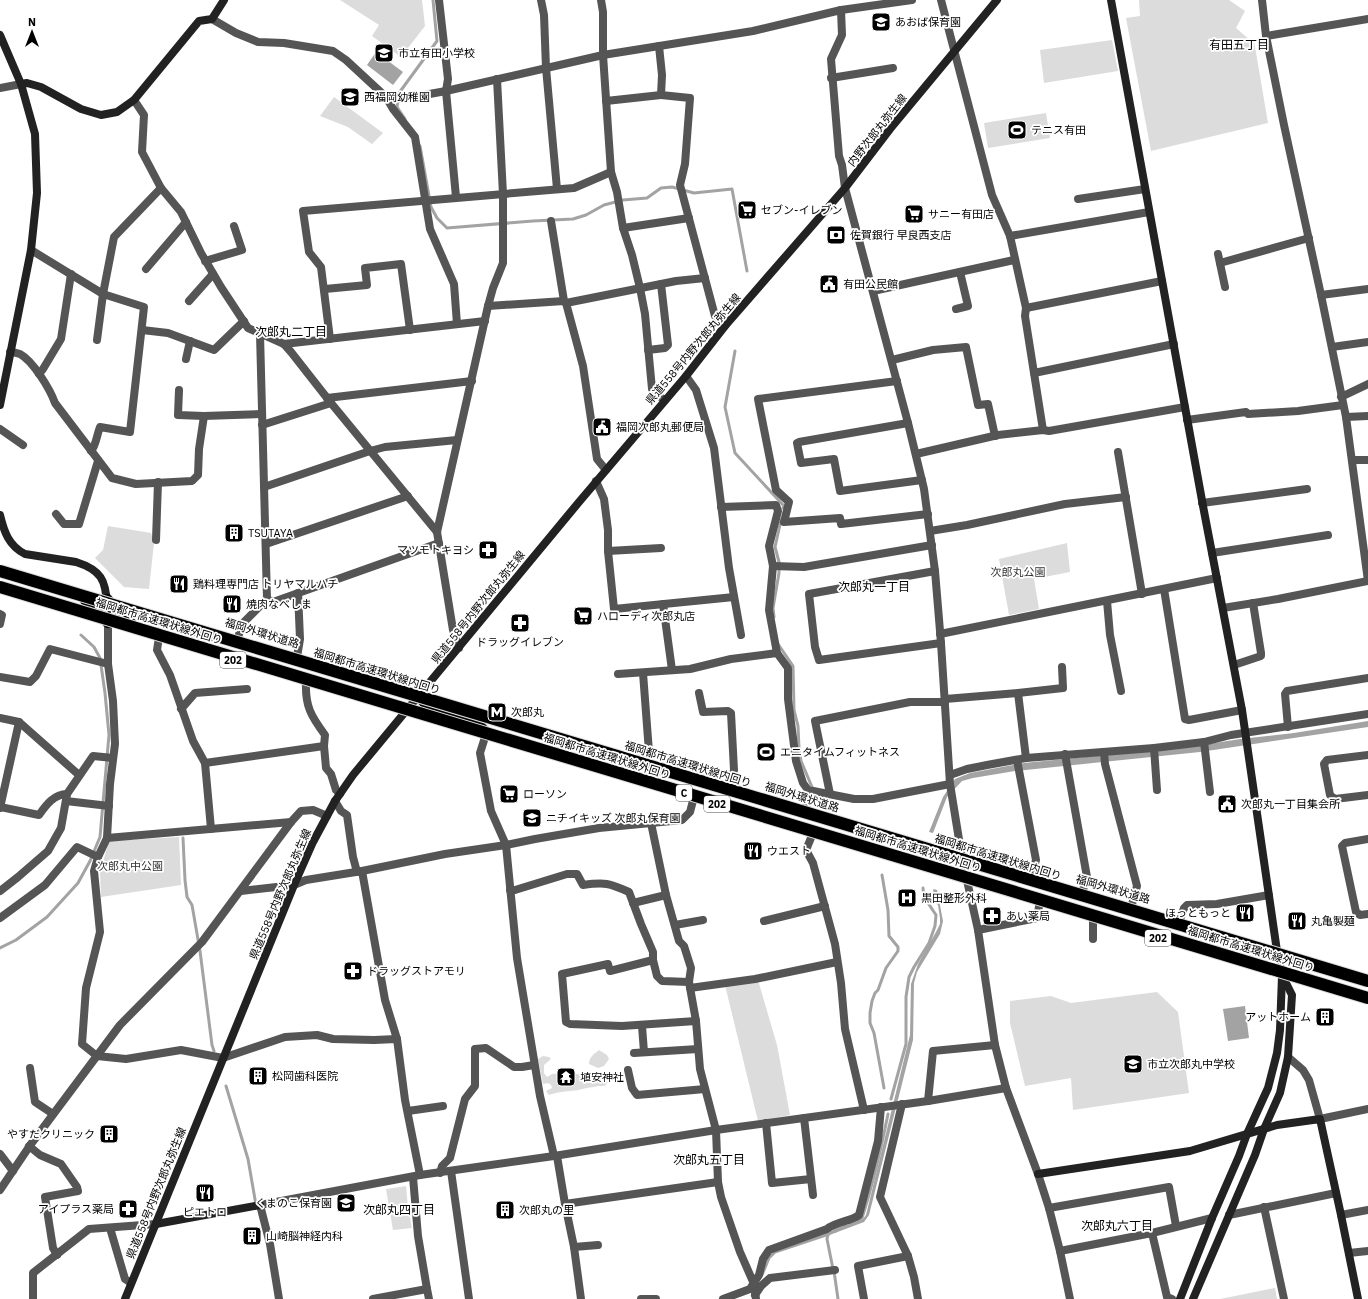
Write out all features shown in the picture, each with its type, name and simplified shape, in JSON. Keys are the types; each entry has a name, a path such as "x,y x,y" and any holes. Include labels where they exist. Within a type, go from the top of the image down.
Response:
{"highway":[{"name":"福岡外環状道路","path":"0,566 237,640 1368,980"},
{"name":"福岡都市高速環状線内回り","path":"0,571 1368,980"},
{"path":"26,575 39,586 89,601 100,607 108,622"},
{"name":"福岡都市高速環状線外回り","path":"0,587 1368,999"},
{"name":"202","path":"0,591 159,637 404,712 486,734 1282,975 1368,999"},
{"path":"107,600 119,619 149,628 159,637"},
{"path":"317,664 333,674 395,692 404,699 404,712"},
{"path":"420,694 423,702 432,708 471,719 486,734"}],"street":[{"path":"212,19 224,0"},
{"path":"439,0 448,79 446,91 456,197"},
{"path":"541,0 544,15 546,68 556,189"},
{"path":"601,0 603,12 603,55 611,172 623,228 632,256 645,314 652,389 654,393 665,400"},
{"path":"389,98 402,99 446,91 603,55 753,31 841,10 912,0"},
{"path":"941,0 992,195 1010,236 1014,260 1026,308 1025,316 1043,430"},
{"name":"内野次郎丸弥生線","path":"772,272 845,188 890,129 997,0"},
{"path":"1111,0 1202,503 1246,733 1276,952 1282,975 1292,995 1288,1057 1280,1093 1194,1299"},
{"path":"1223,608 1368,581 1365,532 1346,417 1266,36 1262,0"},
{"path":"841,10 842,35 830,59 839,156 842,165 845,188 916,454 928,514 941,638 950,784 962,858 978,930 995,1045 1006,1088 1049,1208 1070,1299"},
{"path":"0,88 27,83 40,87 80,109 101,115 117,112 134,100 199,21 212,19 236,33 258,42 284,43 333,51 346,60 389,98 393,109 415,137 429,199 430,229 454,284 456,324"},
{"path":"1266,36 1368,19"},
{"path":"0,35 21,84 35,134 37,193 31,250 0,405"},
{"path":"659,46 662,75 661,95"},
{"path":"831,78 893,68"},
{"path":"459,648 453,630 437,532 488,306 493,288 503,263 504,220 496,80"},
{"path":"606,101 661,95 690,98 685,164 680,185 715,316 725,326"},
{"path":"134,100 144,115 142,152 161,188 181,212 205,261 248,328 284,344 292,352 329,401 437,532"},
{"path":"330,339 322,267 310,252 303,211 429,199 574,188 611,172"},
{"path":"97,340 103,294 114,237 161,188"},
{"path":"1078,199 1145,189"},
{"path":"1010,236 1149,212"},
{"path":"623,228 689,218"},
{"path":"552,221 565,302 583,366 597,459 606,470"},
{"path":"146,269 186,222"},
{"path":"205,261 242,250 234,226"},
{"path":"1220,263 1309,238"},
{"path":"31,250 103,294 144,307 130,432 100,427 94,448 91,451"},
{"path":"1218,254 1225,286"},
{"path":"873,291 1014,260"},
{"path":"325,289 367,285 365,268 401,264 410,330"},
{"name":"県道558号内野次郎丸弥生線","path":"125,1299 294,885 313,842 335,801 353,775 404,712 686,376 725,326 772,272"},
{"path":"956,309 968,306 960,272"},
{"path":"39,374 61,339 71,274"},
{"path":"189,301 213,274"},
{"path":"488,306 565,302 661,284 705,278"},
{"path":"1026,308 1162,281"},
{"path":"648,350 665,348 668,345 661,284"},
{"path":"1321,295 1368,289"},
{"path":"284,344 485,320"},
{"path":"142,330 168,333 214,350 244,321"},
{"path":"237,640 243,622 267,599 260,334"},
{"path":"186,359 190,341"},
{"path":"1332,347 1368,342"},
{"path":"1034,373 1174,344"},
{"path":"892,360 933,350 966,347 978,405 988,404 994,436"},
{"path":"10,352 19,353 26,358 39,374 50,389 55,403 112,478 136,484 192,481 198,475 199,449 204,416"},
{"path":"686,376 696,390 714,448 729,568 741,635"},
{"path":"262,425 329,401 472,381"},
{"path":"897,381 758,399 776,490 789,502 784,522 840,518 841,524 928,514"},
{"path":"1187,420 1246,412 1248,414 1298,411 1342,401 1368,384"},
{"path":"179,390 178,415 204,416 262,414"},
{"path":"916,454 994,436 1043,430 1049,431 1185,407"},
{"path":"1346,417 1368,416"},
{"path":"908,423 799,442 797,443 801,463 834,459 840,491 922,480"},
{"path":"0,429 23,445"},
{"path":"264,487 385,447 457,440"},
{"path":"1118,452 1142,594"},
{"path":"1352,460 1368,460"},
{"path":"56,514 64,524 79,524 98,461"},
{"path":"156,540 158,482"},
{"path":"596,482 604,499 614,609 734,597"},
{"path":"1202,503 1307,489"},
{"path":"266,544 408,496"},
{"path":"930,531 968,525 1065,504 1126,497"},
{"path":"721,507 776,505 778,510 769,546 773,566 769,610 777,653 788,668 788,699 796,761 803,783 808,790 854,799 873,799 950,784"},
{"path":"0,515 10,543 19,551 25,554 76,562 90,568 100,575 104,581 107,600 108,664 115,744 107,838 98,857 94,871 100,932 86,988 82,1044 97,1056 126,1059 181,1050 223,1058 285,1037 318,1035 333,1039 397,1039"},
{"path":"1212,553 1328,535"},
{"path":"267,599 273,602 439,542"},
{"path":"773,566 804,567 932,545"},
{"path":"608,551 661,548"},
{"path":"935,571 809,594 815,647 819,660 941,638 1217,578"},
{"path":"1164,590 1185,719 1189,720 1242,710"},
{"path":"297,657 300,639 298,593"},
{"path":"1107,601 1110,635 1121,691"},
{"path":"1234,665 1261,656 1254,603"},
{"path":"663,604 672,670"},
{"path":"0,614 2,615 0,624"},
{"path":"159,637 157,650 170,675 192,741 205,763 210,829"},
{"path":"0,677 30,682 36,676 50,649 108,664"},
{"path":"618,674 690,669 731,659 777,653"},
{"path":"830,794 815,721 910,702 1064,688 1062,667"},
{"path":"643,673 649,752 646,763"},
{"path":"1288,727 1285,694 1287,691 1368,678"},
{"path":"306,682 306,694 312,718 325,734 324,746 326,768 331,774 336,790 340,794"},
{"path":"181,709 195,693 247,689"},
{"path":"700,693 703,712 728,711 731,713 734,770 730,789"},
{"path":"1018,693 1026,758"},
{"path":"950,776 974,768 1017,761 1026,758 1154,748 1204,742 1246,733 1368,714"},
{"path":"0,718 19,722 80,775"},
{"path":"19,722 0,808 39,815 48,802 59,795 98,805 109,806"},
{"path":"486,734 480,753 491,811 506,845 517,958 534,1065 541,1102 556,1156 574,1247 581,1299"},
{"path":"1204,742 1210,792"},
{"path":"205,763 324,746"},
{"path":"1154,748 1157,790"},
{"path":"1104,752 1105,764 1137,886 1131,908"},
{"path":"1065,754 1087,876 1082,893"},
{"path":"1368,755 1327,760 1324,764 1330,795 1335,799 1368,796"},
{"path":"0,891 48,851 61,828 67,798 93,756 113,758"},
{"path":"1017,761 1036,860 1031,878"},
{"path":"803,810 816,792"},
{"path":"241,891 294,885 306,880 445,854 506,845 535,838 599,828 682,820 690,812 694,797"},
{"path":"335,801 341,811 347,815 353,857 360,871 385,1000 397,1039 417,1176 418,1236 429,1299"},
{"path":"0,1190 29,1146 120,1025 199,944 241,891 291,822 301,811 313,810 327,816"},
{"path":"107,838 291,822"},
{"path":"651,823 666,895 679,941 684,946 690,968 690,985 696,1021 700,1069 716,1130 718,1182 740,1252 754,1284 756,1297"},
{"path":"813,833 806,850 813,863 835,944 845,1029 864,1110"},
{"path":"1368,839 1345,843 1342,846 1356,912 1360,915 1368,914"},
{"path":"0,918 45,885 77,847 98,857"},
{"path":"510,890 515,890 567,874 577,874 583,885 599,883 612,884 629,892 653,952 653,960 657,976 662,981 690,985 755,979 837,962"},
{"path":"633,903 666,895"},
{"path":"1180,923 1184,908 1187,905 1217,904 1269,895"},
{"path":"978,930 1037,918 1040,901"},
{"path":"764,921 825,906"},
{"path":"1093,918 1093,939"},
{"path":"675,925 703,920"},
{"path":"653,960 610,971 608,964 562,974 566,1022 570,1024 642,1026 696,1021"},
{"path":"1180,1299 1247,1134 1268,1088 1277,1053 1280,1030 1282,975"},
{"path":"642,1026 644,1052"},
{"path":"928,1101 934,1051 995,1045"},
{"path":"440,1172 442,1166 450,1158 465,1099 475,1086 475,1049 486,1048 514,1067 534,1065"},
{"path":"634,1053 698,1049"},
{"path":"1288,1057 1303,1070 1310,1080 1320,1119 1358,1299"},
{"path":"30,1068 35,1102 53,1114"},
{"path":"628,1070 632,1088 637,1095 705,1089"},
{"path":"34,1299 33,1273 89,1229 156,1224 440,1172 556,1156 716,1130 928,1101 1006,1088"},
{"path":"902,1104 880,1197 908,1256 918,1299"},
{"path":"408,1111 443,1106"},
{"path":"723,1299 750,1290 759,1275 763,1259 769,1250 827,1229 833,1224 859,1215 878,1141 881,1107"},
{"path":"1038,1174 1190,1151 1277,1125 1320,1119 1368,1109"},
{"path":"804,1118 813,1195"},
{"path":"766,1123 772,1183 811,1179"},
{"path":"29,1146 40,1155 61,1164 77,1187 78,1191 46,1197 53,1248 57,1255"},
{"path":"0,1154 13,1171"},
{"path":"451,1171 469,1299"},
{"path":"565,1204 718,1182"},
{"path":"1049,1208 1169,1187 1176,1226"},
{"path":"1229,1215 1336,1193"},
{"path":"256,1205 270,1244 279,1299"},
{"path":"1264,1208 1284,1299"},
{"path":"1341,1215 1368,1210"},
{"path":"1060,1251 1152,1233 1212,1218"},
{"path":"110,1228 125,1279 131,1284"},
{"path":"1152,1233 1168,1297 1172,1299"},
{"path":"574,1247 598,1246"},
{"path":"1349,1253 1368,1250"},
{"path":"864,1299 858,1266 908,1256"},
{"path":"756,1297 761,1286 770,1278 835,1270"},
{"path":"373,1299 427,1289"},
{"path":"641,1299 656,1299"}],"green space":[{"path":"340,0 422,0 425,26 401,57 372,36 379,25"},
{"path":"1139,0 1229,0 1245,11 1236,28 1251,41 1254,41 1268,123 1151,151 1126,18 1140,16"},
{"path":"1112,40 1118,71 1044,83 1040,50"},
{"path":"334,97 383,133 372,144 348,127 320,116"},
{"name":"テニス有田","path":"1046,113 1050,138 988,148 984,123"},
{"path":"108,526 151,533 154,543 149,589 124,587 95,558 103,550"},
{"name":"次郎丸公園","path":"1067,543 1070,572 1034,579 1039,609 1009,615 999,559"},
{"name":"次郎丸中公園","path":"179,837 181,885 101,897 100,872 109,841"},
{"path":"758,980 777,1045 790,1115 758,1121 725,985"},
{"path":"1157,992 1178,1012 1189,1093 1073,1110 1071,1078 1025,1086 1010,1023 1010,1001 1051,996 1071,1003"},
{"path":"599,1050 607,1055 609,1059 604,1066 598,1068 589,1064 589,1062 594,1054"},
{"path":"543,1056 551,1059 544,1065 544,1073 547,1077 552,1074 563,1073 586,1076 593,1074 606,1077 609,1080 605,1086 560,1092 549,1095 546,1091 552,1088 548,1083 543,1084 538,1059"},
{"path":"406,1186 412,1228 393,1230 386,1189"},
{"path":"1275,1288 1277,1299 1220,1299"}],"shaded area":[{"path":"376,52 403,72 393,85 367,65"},
{"path":"1368,721 1368,727 1200,752 1015,771 973,778 962,781 947,797 933,833 929,832 943,797 955,779 970,773 1024,763 1196,746 1294,733"},
{"path":"933,889 937,890 943,921 940,934 917,972 914,983 913,1040 869,1215 864,1222 827,1236 825,1233 863,1219 866,1215 910,1035 911,984 918,964 940,924 938,905 935,902"},
{"path":"1245,1006 1249,1038 1228,1041 1223,1009"}],"waterway":[{"path":"405,119 397,107 399,93 437,41 433,0"},
{"path":"420,146 431,207 437,218 447,228 573,219 586,215 604,205 623,200 647,198 661,188 672,187 694,193 732,189 747,271"},
{"path":"735,351 725,407 735,453 784,506 783,508"},
{"path":"774,617 773,608 779,573 779,562 775,547 781,520"},
{"path":"0,948 16,940 47,917 78,883 90,861 100,837 109,735 100,658 94,647 81,635"},
{"path":"778,644 793,666 794,710 798,726 801,761 812,787"},
{"path":"183,838 187,897 192,905 214,1051"},
{"path":"882,875 888,910 889,936 898,947 898,951 886,968 878,990 875,993 870,1013 870,1023 874,1033 884,1088"},
{"path":"891,1099 906,1044 906,997 909,977 929,943 935,926 936,915 924,897 923,888"},
{"path":"226,1086 248,1159 256,1205"},
{"path":"857,1220 862,1218 866,1205 888,1114"},
{"path":"836,1231 835,1229 845,1225"},
{"path":"828,1234 827,1239 833,1269"},
{"path":"762,1275 769,1258 775,1252 829,1234"},
{"path":"834,1271 838,1299"}],"place":[{"name":"あおば保育園","path":"881,22"},
{"name":"市立有田小学校","path":"384,53"},
{"name":"西福岡幼稚園","path":"350,97"},
{"name":"テニス有田","path":"1017,130"},
{"name":"セブン-イレブン","path":"747,210"},
{"name":"サニー有田店","path":"914,214"},
{"name":"佐賀銀行 早良西支店","path":"836,235"},
{"name":"有田公民館","path":"829,284"},
{"name":"福岡次郎丸郵便局","path":"602,427"},
{"name":"TSUTAYA","path":"234,533"},
{"name":"マツモトキヨシ","path":"488,550"},
{"name":"鶏料理専門店 トリヤマルハチ","path":"179,584"},
{"name":"焼肉なべしま","path":"232,604"},
{"name":"ハローディ次郎丸店","path":"583,616"},
{"name":"ドラッグイレブン","path":"520,623"},
{"name":"次郎丸","path":"497,712"},
{"name":"エニタイムフィットネス","path":"766,752"},
{"name":"ローソン","path":"509,794"},
{"name":"次郎丸一丁目集会所","path":"1227,804"},
{"name":"ニチイキッズ 次郎丸保育園","path":"532,818"},
{"name":"ウエスト","path":"753,851"},
{"name":"黒田整形外科","path":"907,898"},
{"name":"ほっともっと","path":"1245,913"},
{"name":"あい薬局","path":"992,916"},
{"name":"丸亀製麺","path":"1297,921"},
{"name":"ドラッグストアモリ","path":"353,971"},
{"name":"アットホーム","path":"1325,1017"},
{"name":"市立次郎丸中学校","path":"1133,1064"},
{"name":"松岡歯科医院","path":"258,1076"},
{"name":"埴安神社","path":"566,1077"},
{"name":"やすだクリニック","path":"109,1134"},
{"name":"ピエトロ","path":"205,1193"},
{"name":"くまのこ保育園","path":"346,1203"},
{"name":"アイプラス薬局","path":"128,1209"},
{"name":"次郎丸の里","path":"505,1210"},
{"name":"山崎脳神経内科","path":"252,1236"}],"district":[{"name":"有田五丁目","path":"1239,44"},
{"name":"次郎丸二丁目","path":"291,331"},
{"name":"次郎丸一丁目","path":"874,586"},
{"name":"次郎丸五丁目","path":"709,1159"},
{"name":"次郎丸四丁目","path":"399,1209"},
{"name":"次郎丸六丁目","path":"1117,1225"}]}
